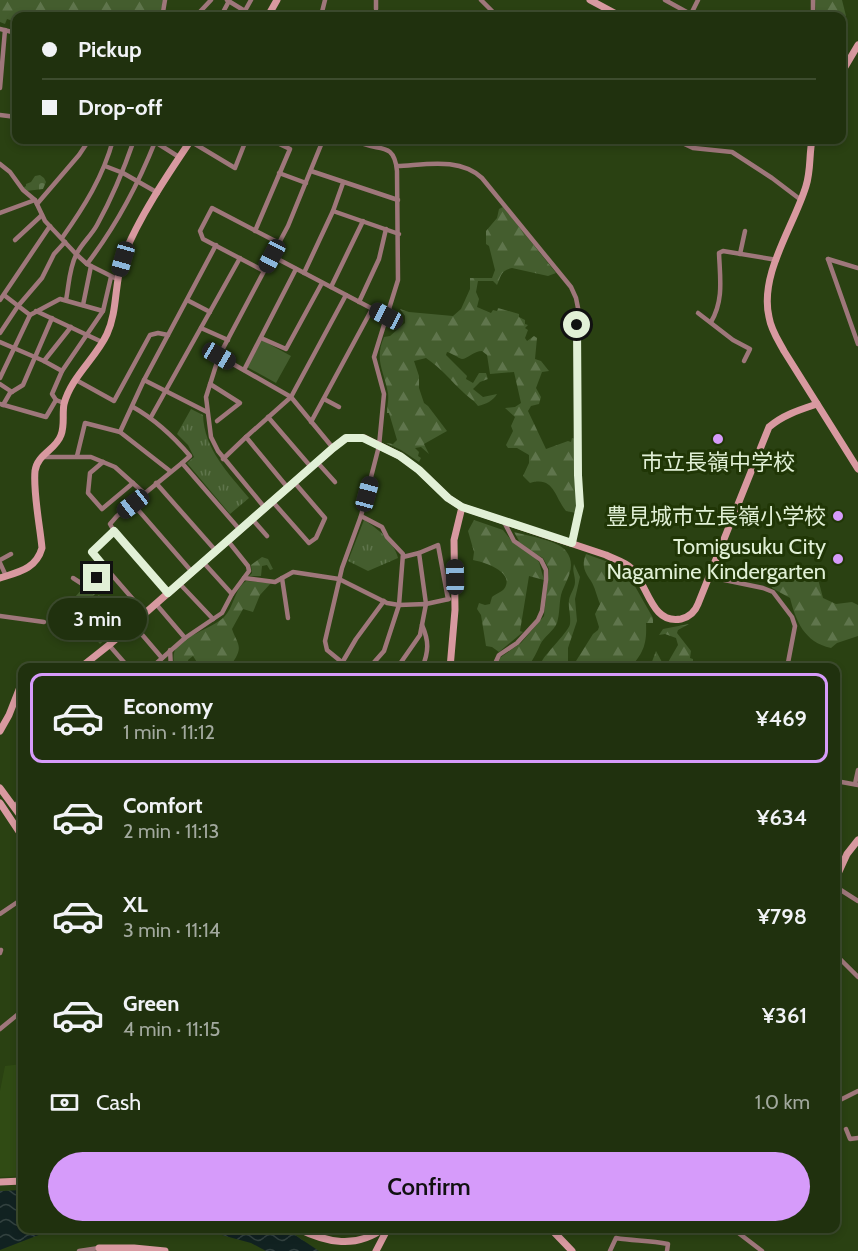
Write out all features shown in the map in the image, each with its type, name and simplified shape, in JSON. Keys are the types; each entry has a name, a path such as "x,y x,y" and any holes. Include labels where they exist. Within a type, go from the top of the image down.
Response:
{"street":[{"path":"200,12 211,0"},
{"path":"376,0 376,9"},
{"path":"481,0 493,12"},
{"path":"590,0 600,3 614,12"},
{"path":"665,0 687,12"},
{"path":"228,1 241,12"},
{"path":"0,88 3,29"},
{"path":"846,65 858,45"},
{"path":"0,213 36,202 86,144"},
{"path":"0,333 18,306 42,278 54,254 84,207 105,166 112,144"},
{"path":"66,300 70,273 76,254 96,227 123,173 133,144"},
{"path":"83,305 89,265 139,182 155,144"},
{"path":"159,144 180,158"},
{"path":"64,403 56,400 52,394 62,371 103,311 132,236 188,144"},
{"path":"196,144 235,168 244,144"},
{"path":"255,231 290,149 280,144"},
{"path":"265,508 223,459 211,437 206,397 219,356 279,243 321,144"},
{"path":"362,144 388,150 394,155 397,166 398,280 374,357 384,394 380,446 361,516 339,579 325,641 327,650 342,661 384,602"},
{"path":"684,144 693,148 732,152 801,200"},
{"path":"812,144 808,180 767,287 769,317 773,332 858,469"},
{"path":"0,164 36,202 50,226 76,254 89,265 114,278"},
{"path":"397,166 457,164 473,170 482,177 571,287 578,308 580,506 572,543"},
{"path":"105,166 123,173 158,193"},
{"path":"311,171 398,200"},
{"path":"279,173 306,183"},
{"path":"304,273 333,211 343,183"},
{"path":"264,270 203,238 200,231 212,208 279,243"},
{"path":"333,211 399,234"},
{"path":"15,240 42,215"},
{"path":"331,287 363,221"},
{"path":"30,315 2,298 50,226"},
{"path":"359,302 379,260 386,229"},
{"path":"740,254 745,231"},
{"path":"120,432 144,380 216,245"},
{"path":"711,322 718,311 721,296 719,254 723,251 777,260"},
{"path":"272,256 386,316"},
{"path":"151,417 240,258"},
{"path":"858,268 828,259 858,344"},
{"path":"244,370 296,269"},
{"path":"11,554 0,561 3,577 26,570 40,557 42,549 35,471 41,457 58,443 61,436 64,403 76,380 107,335 114,315 114,278"},
{"path":"261,338 286,349 322,283"},
{"path":"223,459 291,397 346,295"},
{"path":"0,378 30,315 36,311 60,299 103,311"},
{"path":"187,300 210,312"},
{"path":"312,422 372,309"},
{"path":"36,311 102,342"},
{"path":"698,313 733,340 750,349 744,360"},
{"path":"52,318 23,385 12,392 1,404 46,417 56,400"},
{"path":"44,361 71,327"},
{"path":"201,328 228,340"},
{"path":"76,380 114,401 150,335 158,333 168,335"},
{"path":"0,342 62,371"},
{"path":"219,356 291,397 333,448"},
{"path":"144,380 207,412"},
{"path":"0,384 12,392"},
{"path":"210,384 240,403 217,421"},
{"path":"324,399 339,407"},
{"path":"88,663 314,464 346,438 354,437 363,438 400,456 419,470 448,498 462,507 606,555 631,568 658,613 676,620 685,618 691,615 698,604 710,577 768,427 779,418 817,404"},
{"path":"133,407 151,417 174,437 190,456 110,524 168,593"},
{"path":"268,417 335,482"},
{"path":"77,456 85,423 120,432 170,471"},
{"path":"246,437 288,488"},
{"path":"41,457 91,457 115,467 144,493"},
{"path":"103,462 90,473 88,494 102,509 133,483"},
{"path":"182,463 240,530"},
{"path":"272,501 309,543 316,538 325,518 294,482"},
{"path":"156,483 216,551"},
{"path":"133,504 192,572"},
{"path":"450,663 454,540 462,507"},
{"path":"361,516 382,526 387,537 404,554 399,605 384,651 373,663"},
{"path":"252,519 267,536"},
{"path":"496,663 500,655 517,643 538,620 542,611 546,580 546,570 542,560 514,541 503,521"},
{"path":"114,531 92,552 145,613"},
{"path":"156,663 184,638 222,613 232,594 249,571 248,566 228,540"},
{"path":"403,556 419,553 438,545 451,599"},
{"path":"400,663 420,635 426,603 419,553"},
{"path":"203,562 232,594"},
{"path":"73,578 87,587 107,570"},
{"path":"244,578 275,582 293,572 339,579 384,602 399,605 451,599"},
{"path":"710,577 773,592 792,617 795,626 788,663"},
{"path":"282,578 288,618"},
{"path":"179,583 213,619"},
{"path":"156,604 184,638"},
{"path":"0,616 44,622"},
{"path":"133,624 162,658"},
{"path":"422,625 427,635 429,650 424,663"},
{"path":"109,645 125,663"},
{"path":"170,650 171,663"},
{"path":"0,730 18,700"},
{"path":"840,782 857,784 858,770"},
{"path":"0,788 18,812"},
{"path":"0,803 18,830"},
{"path":"14,805 18,803"},
{"path":"840,870 858,840"},
{"path":"840,890 858,901"},
{"path":"0,914 18,901"},
{"path":"840,959 858,977"},
{"path":"1,1026 18,1014"},
{"path":"840,1100 858,1091"},
{"path":"846,1129 850,1139 858,1138"},
{"path":"0,1182 18,1181"},
{"path":"307,1233 319,1239 334,1242 362,1240 376,1233"},
{"path":"376,1251 384,1233"},
{"path":"555,1233 572,1251"},
{"path":"739,1233 762,1251"},
{"path":"610,1251 616,1238 645,1239 668,1244 667,1251"},
{"path":"334,1242 339,1251"},
{"path":"79,1251 99,1248 165,1251"}],"shaded area":[{"path":"18,1064 18,1176 0,1177 0,1091 5,1066"}],"green space":[{"path":"0,0 163,0 161,11 156,12 12,12 12,21 7,19 5,24 0,22"},
{"path":"815,0 842,0 845,12 816,12"},
{"path":"40,175 46,182 43,189 26,191 23,188 35,176"},
{"path":"503,207 556,273 548,276 512,268 503,273 497,285 493,281 478,281 477,307 491,313 493,310 497,311 498,308 519,314 519,317 528,325 525,328 528,330 525,338 527,341 534,336 537,338 535,359 541,361 549,371 542,372 536,388 541,397 539,404 531,406 528,411 546,449 571,442 572,438 576,439 578,505 576,513 566,511 549,485 544,482 530,483 523,476 529,463 529,455 517,448 508,448 506,445 513,431 511,426 515,417 505,408 515,407 521,403 514,372 490,374 487,355 482,351 462,359 447,352 446,355 467,376 466,379 473,383 479,373 486,373 488,379 480,382 473,389 483,397 497,394 493,399 478,406 426,358 414,361 424,403 447,431 424,444 429,454 421,447 415,448 421,458 419,462 386,443 393,444 397,440 389,413 387,413 388,393 380,359 384,337 390,336 405,323 405,316 400,309 453,316 461,309 470,289 470,278 492,278 495,270 489,246 486,244 486,231 497,218 499,209"},
{"path":"262,340 291,356 276,383 247,367"},
{"path":"191,409 203,415 204,427 213,450 249,498 230,514 187,463 194,457 188,445 177,434"},
{"path":"364,520 389,541 398,558 368,571 348,561"},
{"path":"474,520 503,530 511,540 519,541 514,532 549,541 562,547 569,557 570,574 561,595 557,623 542,642 530,663 497,663 501,657 521,643 544,616 549,569 543,558 527,549 539,562 544,580 529,576 520,631 523,632 499,652 486,646 481,615 477,609 479,603 490,604 492,597 503,590 507,583 506,578 497,569 473,560 474,552 468,531"},
{"path":"586,554 611,563 628,574 653,618 653,623 646,623 644,647 634,663 573,663 599,627 595,614 600,604 594,586 584,569"},
{"path":"262,557 268,559 273,569 270,570 267,565 262,566 261,576 249,576 252,573 251,565"},
{"path":"574,564 580,577 575,599 577,621 568,648 568,663 544,663 542,661 570,624 569,603 575,584"},
{"path":"783,572 818,579 823,598 836,604 852,602 858,605 858,636 837,643 831,648 808,636 798,622 790,598 772,588 769,575"},
{"path":"246,581 271,583 260,595 253,612 243,609 232,629 239,648 234,663 197,663 193,656 188,660 188,663 174,663 177,647 189,637 224,617"},
{"path":"91,585 97,592 93,596 95,598 99,595 123,625 100,644 78,620 74,623 66,607 84,587"},
{"path":"689,624 677,633 691,651 690,658 695,663 668,663 678,645 676,638 665,634 659,635 663,629"},
{"path":"656,651 664,663 652,663"}],"water":[{"path":"18,1190 18,1233 44,1233 0,1250 0,1191"},
{"path":"214,1233 292,1233 319,1251 266,1251 251,1243"}],"place":[{"name":"市立長嶺中学校","path":"718,439"},
{"name":"豊見城市立長嶺小学校","path":"838,516"},
{"name":"Tomigusuku City Nagamine Kindergarten","path":"838,559"}],"route":[{"path":"97,578 107,570 92,552 114,531 168,593 333,448 346,438 354,437 363,438 400,456 419,470 448,498 462,507 572,543 580,506 577,325"}]}
